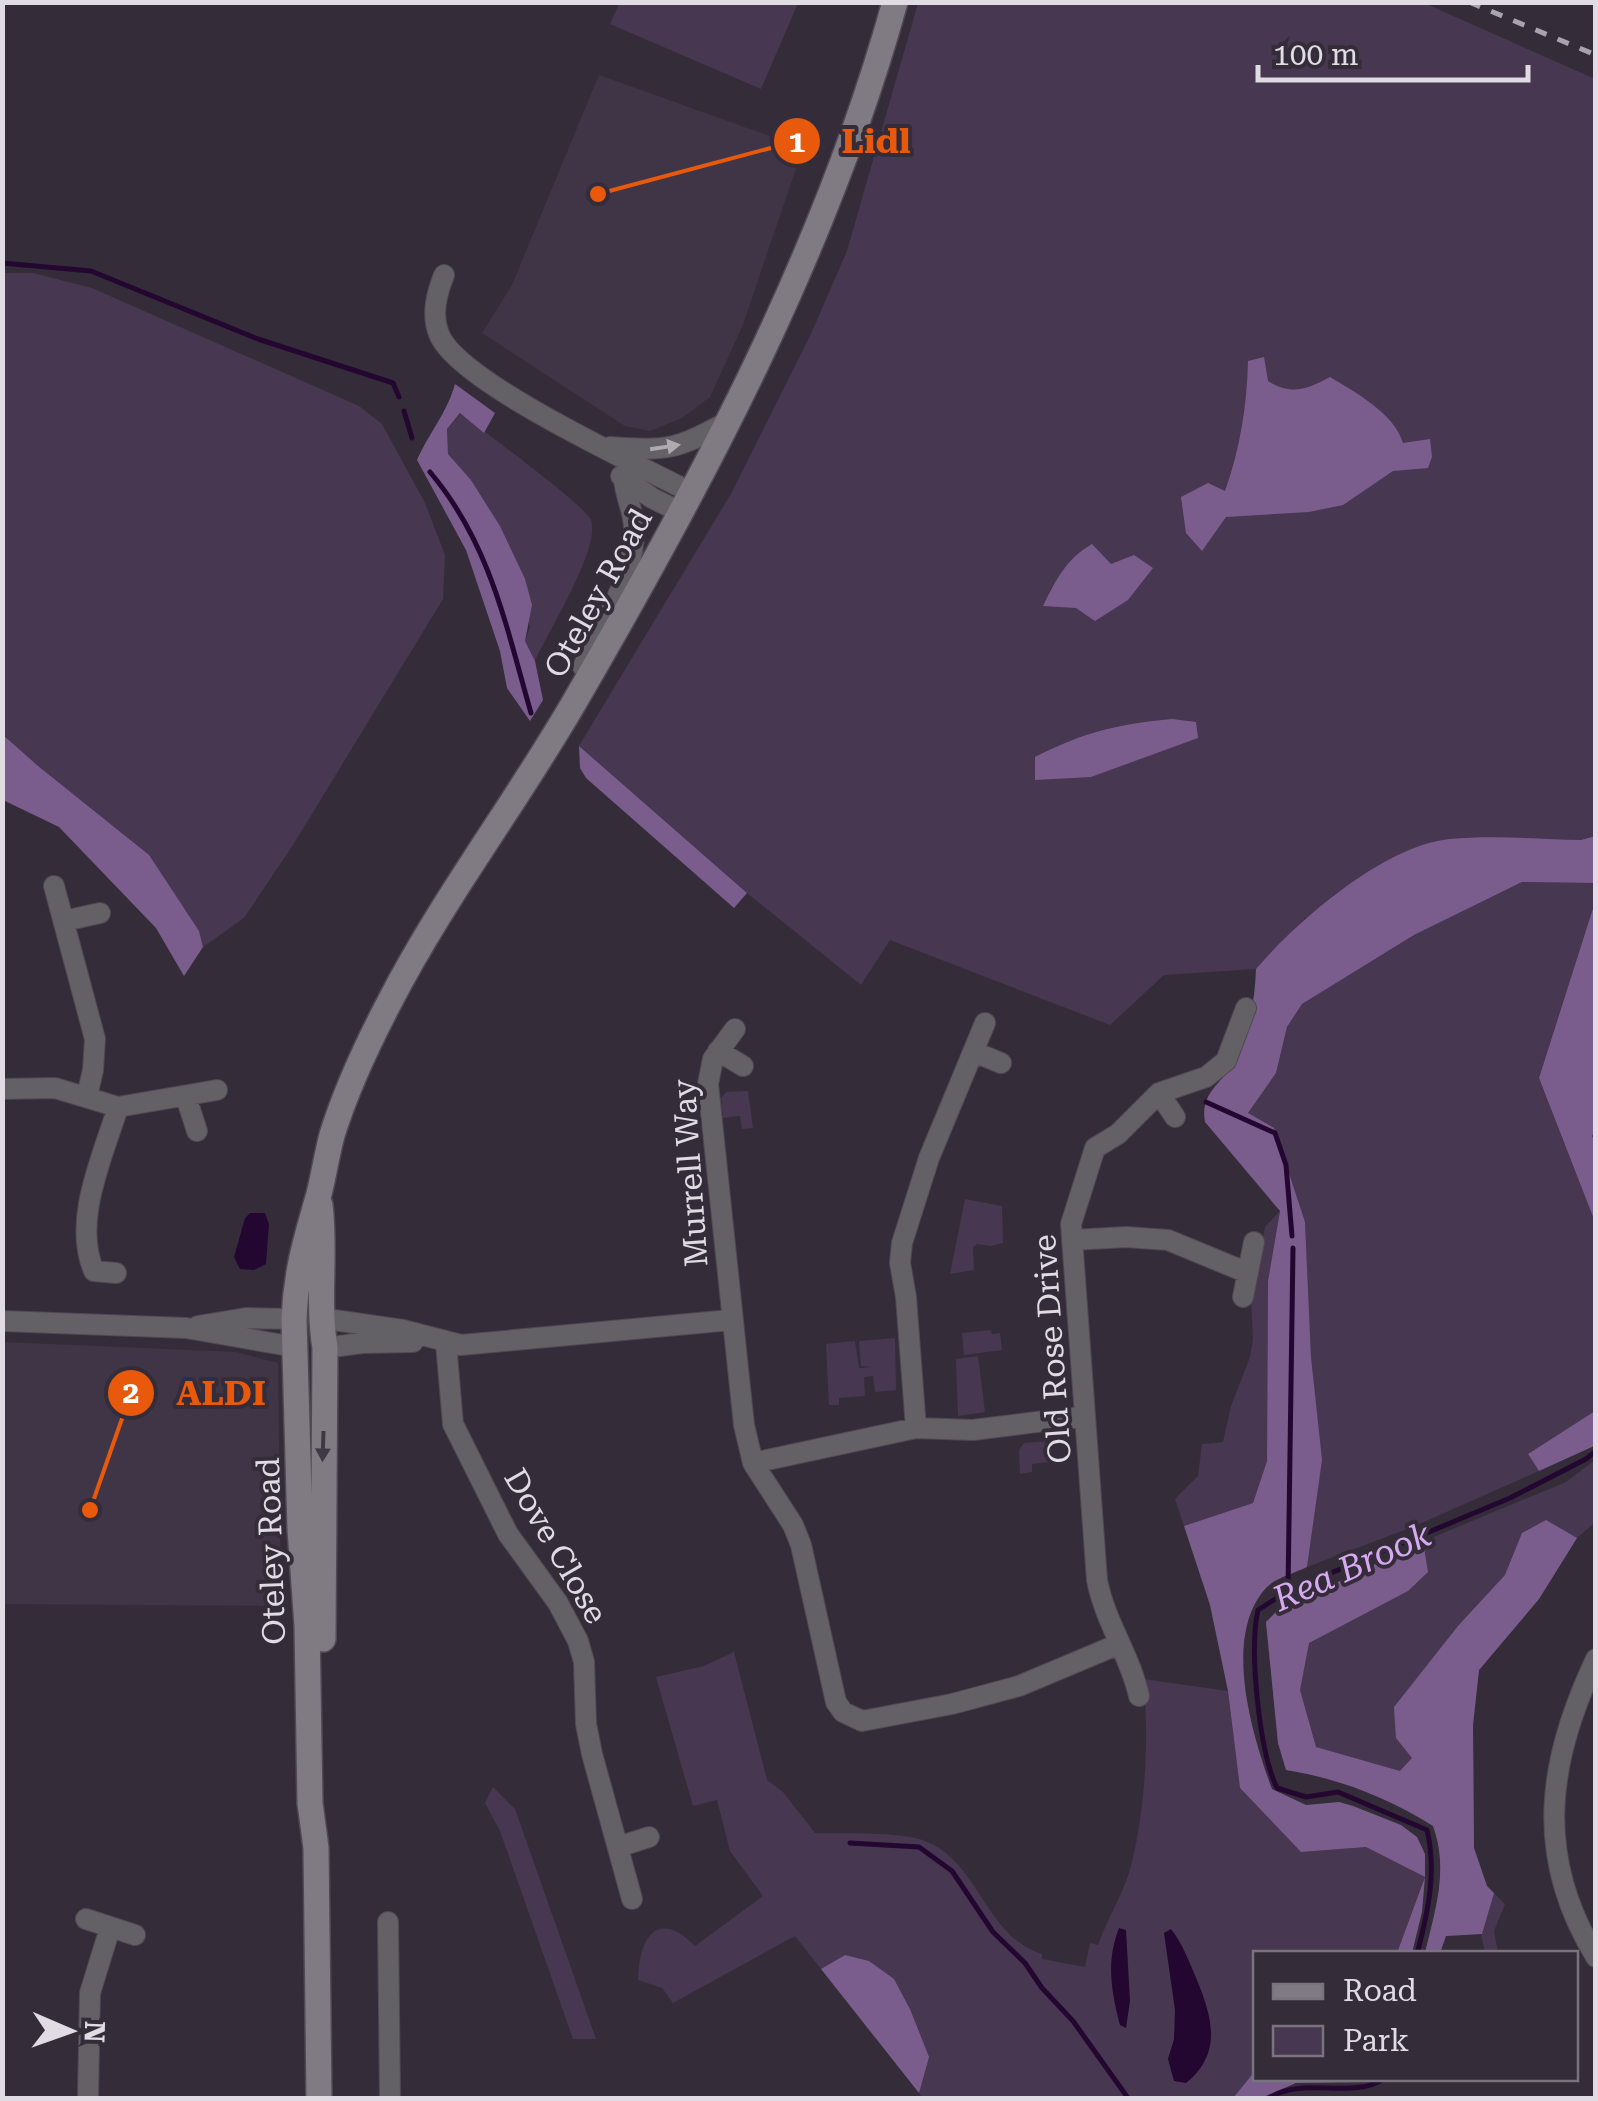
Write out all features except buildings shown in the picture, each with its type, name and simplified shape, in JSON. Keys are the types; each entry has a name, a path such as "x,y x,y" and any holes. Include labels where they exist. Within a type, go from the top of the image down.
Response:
{"main road":[{"name":"Oteley Road","path":"316,1848 310,1804 295,1347 307,1318 323,1228 318,1194 335,1128 390,1002 574,703 768,345 861,115 895,2"},
{"name":"Oteley Road","path":"307,1318 325,1348 321,1803 316,1848 318,2098"},
{"path":"295,1347 325,1348"},
{"path":"318,2027 330,2098"}],"street":[{"path":"444,274 435,306 439,335 450,352 527,406 685,502"},
{"path":"598,447 663,451 726,422"},
{"path":"574,703 578,678 628,574 634,547 634,520 624,479 598,447"},
{"path":"624,479 685,502"},
{"path":"54,886 95,1039 87,1096"},
{"path":"64,921 100,913"},
{"name":"Old Rose Drive","path":"1139,1696 1134,1674 1102,1605 1097,1580 1073,1240 1074,1207 1095,1148 1118,1134 1160,1093 1206,1076 1226,1061 1232,1054 1246,1008"},
{"path":"916,1428 900,1262 902,1243 930,1158 985,1023"},
{"name":"Murrell Way","path":"735,1028 708,1070 708,1084 744,1425 753,1463 793,1525 801,1545 836,1702 850,1717 876,1720 963,1702 1067,1668 1119,1644"},
{"path":"718,1051 743,1066"},
{"path":"974,1052 1001,1063"},
{"path":"2,1089 56,1088 118,1107 217,1090"},
{"path":"1160,1093 1175,1117"},
{"path":"186,1098 196,1131"},
{"path":"116,1273 88,1278 87,1255 90,1200 118,1107"},
{"path":"1073,1240 1168,1240 1248,1272"},
{"path":"1244,1297 1254,1242"},
{"path":"186,1328 246,1318 307,1318 403,1330 441,1342"},
{"path":"2,1320 186,1328 295,1347"},
{"path":"325,1348 362,1343 470,1345 730,1320"},
{"name":"Dove Close","path":"441,1342 453,1424 508,1534 535,1568 578,1642 584,1662 586,1724 592,1754 632,1899"},
{"path":"753,1463 916,1428 973,1430 1084,1416"},
{"path":"1596,1658 1576,1700 1560,1759 1552,1824 1555,1859 1572,1914 1596,1958"},
{"path":"618,1846 649,1837"},
{"path":"86,1919 134,1936"},
{"path":"88,2098 90,1994 110,1928"},
{"path":"390,2098 395,1936"}],"shaded area":[{"path":"599,75 803,148 742,327 710,397 682,418 650,431 625,426 482,333 512,285"},
{"path":"1264,357 1268,381 1276,386 1299,389 1330,377 1383,413 1403,443 1430,439 1432,457 1428,468 1393,471 1343,505 1309,512 1226,517 1202,551 1186,533 1181,497 1208,483 1225,491 1242,427 1248,361"},
{"path":"455,384 495,413 484,433 460,413 447,429 448,454 471,480 500,526 525,579 532,605 525,641 535,661 543,700 530,721 507,688 500,651 466,550 417,460"},
{"path":"1092,544 1111,564 1134,555 1153,568 1128,600 1095,621 1076,608 1043,606 1068,563"},
{"path":"1172,719 1196,722 1198,738 1091,777 1035,780 1035,757 1053,748 1102,730"},
{"path":"2,734 149,855 199,931 203,947 184,976 156,928 59,827 3,800"},
{"path":"579,746 747,893 734,908 586,778 580,768"},
{"path":"1595,836 1595,883 1522,882 1414,935 1302,1004 1287,1027 1276,1073 1248,1113 1274,1128 1305,1222 1311,1357 1322,1460 1307,1567 1266,1588 1253,1608 1246,1632 1245,1686 1256,1742 1272,1789 1306,1805 1339,1802 1401,1825 1417,1837 1425,1854 1425,1877 1366,1847 1301,1852 1240,1788 1228,1691 1210,1605 1184,1526 1253,1503 1267,1461 1268,1281 1280,1211 1205,1122 1204,1111 1210,1093 1234,1063 1243,1044 1256,969 1295,929 1344,888 1398,855 1425,844 1450,839 1581,840"},
{"path":"1595,902 1596,1222 1539,1078"},
{"path":"250,1213 265,1213 269,1224 266,1264 254,1270 240,1269 234,1257"},
{"path":"3,1342 236,1352 278,1363 281,1606 3,1604"},
{"path":"1595,1411 1594,1446 1539,1471 1528,1454"},
{"path":"1546,1520 1577,1538 1539,1599 1479,1670 1473,1725 1474,1848 1487,1886 1494,1893 1482,1934 1446,1936 1441,1951 1425,1951 1440,1874 1433,1826 1362,1790 1286,1770 1278,1743 1266,1622 1276,1612 1423,1541 1428,1572 1408,1591 1309,1643 1300,1690 1316,1747 1400,1771 1412,1758 1396,1738 1394,1707 1458,1626 1505,1575 1522,1533"},
{"path":"1425,1877 1412,1951 1398,1951"},
{"path":"1119,1928 1126,1930 1130,2001 1126,2028 1120,2025 1111,1976"},
{"path":"1171,1929 1197,1980 1210,2021 1210,2047 1198,2071 1186,2083 1174,2081 1168,2059 1174,2039 1175,2010 1164,1933"},
{"path":"845,1955 869,1961 894,1979 929,2057 919,2093 821,1969"},
{"path":"1253,2073 1253,2081 1371,2081 1296,2083 1261,2098 1233,2098"}],"green space":[{"path":"620,2 798,3 761,89 610,24"},
{"path":"918,3 1424,3 1595,79 1595,836 1305,918 1256,969 1164,975 1110,1025 890,940 861,985 747,893 579,746 732,492 810,336 847,251"},
{"path":"2,273 33,273 92,288 359,406 382,424 425,503 445,555 443,599 293,845 244,918 203,947 199,931 3,734"},
{"path":"461,413 553,484 591,520 592,533 581,569 535,661 525,641 530,627 500,526 471,480 448,454 447,429"},
{"path":"1522,882 1595,883 1595,902 1539,1078 1595,1222 1595,1411 1528,1454 1539,1471 1415,1526 1307,1567 1321,1464 1305,1222 1248,1113 1276,1073 1287,1027 1302,1004 1414,935"},
{"path":"748,1091 753,1128 742,1129 740,1116 723,1118 721,1098 726,1092"},
{"path":"965,1199 1002,1206 1003,1243 977,1244 973,1247 974,1270 950,1274"},
{"path":"1280,1211 1268,1281 1267,1461 1253,1503 1184,1526 1175,1499 1198,1476 1202,1444 1223,1442 1231,1406 1250,1357 1251,1299 1265,1227"},
{"path":"991,1330 992,1334 1000,1333 1002,1350 964,1355 962,1333"},
{"path":"895,1338 896,1390 875,1392 873,1376 864,1377 865,1396 839,1398 839,1405 829,1405 826,1344 855,1341 859,1368 873,1367 861,1366 859,1341"},
{"path":"978,1356 985,1412 958,1416 956,1359"},
{"path":"1048,1441 1049,1462 1032,1464 1032,1472 1020,1474 1019,1450 1024,1443"},
{"path":"1595,1460 1595,1522 1577,1538 1539,1599 1479,1670 1473,1725 1474,1848 1487,1886 1505,1904 1494,1931 1498,1951 1485,1951 1481,1934 1446,1936 1441,1951 1426,1951 1440,1874 1433,1826 1362,1790 1286,1770 1278,1743 1266,1622 1276,1612 1407,1548 1566,1482"},
{"path":"734,1652 767,1780 783,1792 815,1833 887,1834 925,1841 958,1865 1007,1932 1042,1954 1042,1959 1085,1967 1090,1943 1098,1945 1126,1882 1139,1827 1145,1776 1143,1679 1228,1691 1240,1788 1301,1852 1366,1847 1425,1877 1398,1951 1253,1951 1253,2073 1233,2098 923,2098 919,2093 928,2057 894,1979 845,1955 821,1969 795,1936 673,2003 662,1988 638,1980 642,1952 653,1933 670,1929 695,1946 763,1896 730,1851 717,1800 693,1806 656,1677 704,1666"},
{"path":"493,1787 515,1809 596,2039 573,2039 500,1831 485,1803"}],"waterway":[{"path":"2,263 91,271 258,339 393,383 399,397"},
{"path":"404,411 412,438"},
{"path":"430,472 451,499 482,557 504,617 531,713"},
{"path":"1206,1102 1275,1133 1286,1165 1292,1236"},
{"path":"1288,1590 1293,1248"},
{"name":"Rea Brook","path":"1418,1951 1431,1877 1427,1830 1338,1792 1306,1797 1277,1788 1265,1750 1257,1700 1258,1610 1288,1591 1510,1498 1596,1451"},
{"path":"850,1843 919,1847 952,1871 993,1932 1025,1963 1073,2021 1128,2098"},
{"name":"Rea Brook","path":"1269,2098 1298,2088 1358,2088 1379,2081"}],"railway":[{"path":"1469,2 1596,55"}],"place":[{"name":"Lidl","path":"598,194"},
{"name":"ALDI","path":"90,1510"}]}
